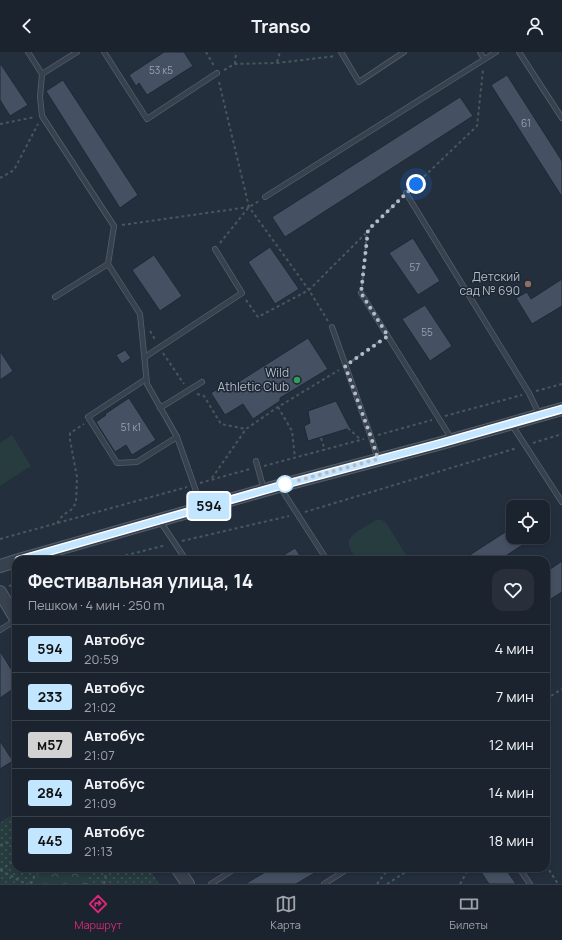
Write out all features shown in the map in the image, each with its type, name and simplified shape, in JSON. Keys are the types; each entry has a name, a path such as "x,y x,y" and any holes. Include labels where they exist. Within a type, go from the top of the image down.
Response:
{"street":[{"path":"33,556 264,490 562,409"},
{"path":"0,566 12,562"},
{"path":"0,592 12,612"},
{"path":"180,872 188,884"}],"lane":[{"path":"28,52 42,74 40,97 42,116 114,226 108,264 140,314 147,384 177,437 202,508"},
{"path":"42,74 77,52"},
{"path":"104,52 148,119 217,74"},
{"path":"342,54 359,82 404,52"},
{"path":"480,52 484,59"},
{"path":"265,197 496,52"},
{"path":"519,52 562,118"},
{"path":"406,193 529,393 539,416"},
{"path":"145,357 242,293 215,249"},
{"path":"55,297 108,264"},
{"path":"361,293 452,440"},
{"path":"332,328 378,459"},
{"path":"146,379 88,417 117,463 137,462 177,437"},
{"path":"160,408 202,382"},
{"path":"511,424 562,502"},
{"path":"256,461 264,490"},
{"path":"279,486 324,556"},
{"path":"159,520 183,556"},
{"path":"0,630 12,622"},
{"path":"211,884 230,872"},
{"path":"324,884 343,872"},
{"path":"522,872 530,884"}],"path":[{"path":"206,52 217,74 249,207 309,290 332,328"},
{"path":"235,64 236,52"},
{"path":"276,63 280,52"},
{"path":"217,74 235,64 276,63 342,54"},
{"path":"242,293 258,317 309,290 368,230 477,126 484,59"},
{"path":"0,124 42,116"},
{"path":"0,178 14,170 42,116"},
{"path":"215,249 253,204"},
{"path":"114,226 249,207"},
{"path":"361,293 368,230"},
{"path":"140,314 159,347 188,390 204,396 221,424 246,429"},
{"path":"211,479 246,429 278,407 345,366 388,336"},
{"path":"0,539 211,479 325,450 562,384"},
{"path":"278,407 292,430 295,458"},
{"path":"56,523 63,515 71,510 76,503 77,476 70,433 83,425 88,417"},
{"path":"348,428 361,440"},
{"path":"124,556 296,514 562,434"},
{"path":"321,438 325,450"},
{"path":"550,696 562,689"},
{"path":"0,845 12,842"},
{"path":"12,862 0,870 24,883 29,884 34,877 35,872"},
{"path":"550,871 558,884"},
{"path":"104,884 106,872"},
{"path":"377,884 386,872"},
{"path":"386,884 406,872"},
{"path":"460,884 467,872"}],"green space":[{"path":"12,435 31,466 0,486 0,443"},
{"path":"376,520 382,520 387,524 407,556 355,556 349,547 349,542 352,536"},
{"path":"12,815 12,872 152,872 159,884 0,884 0,823"},
{"path":"39,872 87,872 89,884 34,883"}],"building":[{"path":"164,52 184,52 193,66 147,95 139,83 136,86 129,75"},
{"path":"0,63 28,105 10,116 0,100"},
{"path":"507,75 562,161 562,197 491,85"},
{"path":"63,80 138,195 120,208 46,91"},
{"path":"460,97 473,116 285,237 272,217"},
{"path":"413,238 440,281 418,295 389,253"},
{"path":"270,247 299,289 275,304 248,262"},
{"path":"154,255 182,296 160,311 132,270"},
{"path":"562,279 562,306 532,324 516,298 527,292 531,299"},
{"path":"425,305 452,346 430,361 402,319"},
{"path":"308,338 328,369 280,398 280,401 253,419 243,404 225,415 211,393 229,382 232,386"},
{"path":"125,350 131,358 122,364 116,355"},
{"path":"0,351 13,371 0,380"},
{"path":"129,398 156,440 132,455 126,445 115,452 96,422"},
{"path":"336,401 350,428 308,441 304,426 310,423 308,411"},
{"path":"506,532 506,544 524,544 508,556 468,556"},
{"path":"295,548 300,556 282,556"},
{"path":"562,561 562,592 550,600 550,569"},
{"path":"0,651 12,670 12,690 0,698"},
{"path":"0,741 12,762 0,769"},
{"path":"265,872 316,872 296,884 245,884"},
{"path":"481,872 508,872 516,884 489,884"}],"bus line":[{"name":"594","path":"33,556 279,486 438,444 562,409"}],"place":[{"name":"Детский сад № 690","path":"528,284"},
{"name":"Wild Athletic Club","path":"297,380"}],"route":[{"path":"285,484 378,459 345,366 388,336 361,293 368,230 416,184"}]}
